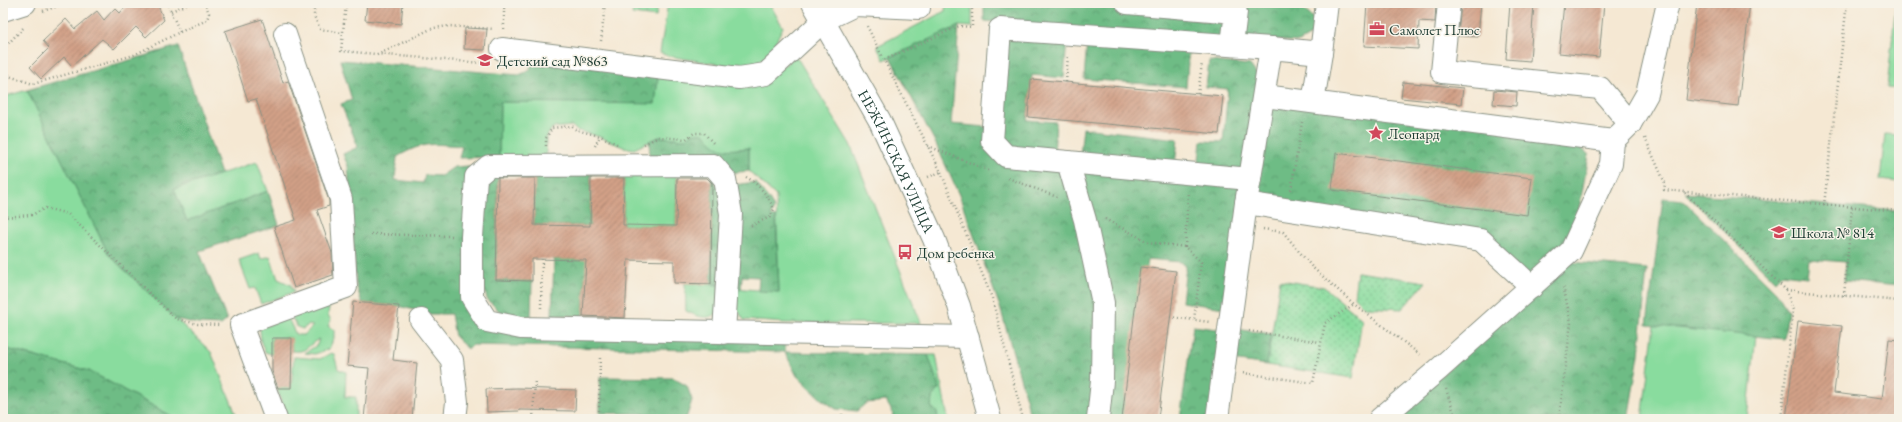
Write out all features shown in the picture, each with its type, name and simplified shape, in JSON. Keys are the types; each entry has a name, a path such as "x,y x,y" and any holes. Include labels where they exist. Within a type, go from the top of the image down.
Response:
{"street":[{"path":"1127,3 1236,12 1232,44"},
{"path":"1309,101 1321,53 1328,3"},
{"path":"1449,3 1442,72 1600,88 1630,124"},
{"path":"1380,419 1440,369 1571,251 1611,164 1613,141 1630,124 1647,94 1668,3"},
{"path":"503,39 599,60 738,78 766,74 818,12 855,4 919,8"},
{"path":"3,10 30,13"},
{"name":"НЕЖИНСКАЯ УЛИЦА","path":"818,12 880,121 934,239 959,306 990,419"},
{"path":"1250,179 1006,156 992,141 1000,29 1232,44 1321,53"},
{"path":"276,419 241,325 346,287 341,199 285,34"},
{"path":"1217,419 1246,203 1271,48"},
{"path":"1264,96 1613,141"},
{"path":"1068,162 1085,220 1103,303 1102,381 1098,419"},
{"path":"724,333 731,214 725,179 713,165 489,166 476,177 472,237 472,297 487,321 521,328 541,329 724,333 968,337"},
{"path":"1246,203 1481,240 1532,286"},
{"path":"421,320 452,360 457,402 455,419"}],"path":[{"path":"3,49 30,13 67,3"},
{"path":"167,3 180,32"},
{"path":"170,11 191,3"},
{"path":"3,60 9,76 33,84 134,55 207,20 209,13 205,3"},
{"path":"294,3 314,6 314,16 320,29 342,33"},
{"path":"346,3 341,52 482,63 503,39 504,3"},
{"path":"599,60 605,3"},
{"path":"884,60 959,26 972,27 972,3"},
{"path":"1824,205 1847,3"},
{"path":"855,4 941,172 992,298 1024,419"},
{"path":"377,54 433,28 449,26 503,39"},
{"path":"1066,82 1070,34"},
{"path":"1198,94 1205,42"},
{"path":"1284,232 1309,101"},
{"path":"1630,124 1646,139 1665,183 1664,190 1899,211"},
{"path":"546,166 546,138 552,128 572,126 576,130 605,137 622,147"},
{"path":"642,145 659,137 686,139 694,133 704,133 718,148"},
{"path":"909,184 941,172"},
{"path":"1185,246 1189,174"},
{"path":"725,179 746,176 756,182 761,190 769,197 774,209 770,216 730,235"},
{"path":"1685,193 1786,290 1793,310 1781,419"},
{"path":"1844,296 1852,207"},
{"path":"3,217 32,215 45,208 68,214 176,319 198,324 221,325 235,322 241,325"},
{"path":"1243,227 1284,232 1312,267 1354,304 1440,369 1456,419"},
{"path":"371,234 472,237"},
{"path":"541,329 542,259"},
{"path":"1551,269 1564,288 1571,322 1559,419"},
{"path":"1786,290 1899,301"},
{"path":"1223,370 1313,383 1325,323 1354,304"},
{"path":"1170,317 1194,320"},
{"path":"1229,328 1320,342"},
{"path":"600,356 600,419"},
{"path":"533,419 534,380"},
{"path":"842,413 842,419"}],"green space":[{"path":"634,3 658,3 656,17 632,14"},
{"path":"668,3 769,3 783,27 768,57 742,68 668,56 660,53"},
{"path":"946,3 972,3 972,27 959,26 884,60 877,46 945,11"},
{"path":"984,3 1078,3 1219,23 1234,30 1232,44 984,21"},
{"path":"1188,3 1285,3 1300,6 1315,20 1311,35 1299,42 1246,38 1237,27"},
{"path":"1896,3 1899,3 1899,89 1887,88"},
{"path":"959,26 951,124 987,127 987,144 1065,167 1100,301 1093,419 1030,419 1027,402 1000,307 959,195 935,142 890,57"},
{"path":"1067,39 1064,78 1032,75 1027,120 1056,122 1054,155 1008,151 998,136 1004,40"},
{"path":"1087,41 1189,50 1186,87 1084,79"},
{"path":"178,46 221,174 174,189 187,221 268,191 279,225 199,251 227,320 221,325 198,324 176,319 109,255 27,90"},
{"path":"796,56 850,144 921,323 785,323 744,320 734,305 735,288 779,292 776,196 749,171 749,148 728,150 718,148 710,141 694,133 686,139 659,137 634,149 623,147 600,137 576,130 572,126 552,128 546,138 546,166 499,157 500,102 655,103 658,77 750,88 768,78"},
{"path":"532,58 658,77 655,104 500,102 499,157 459,158 462,146 435,144 414,148 397,157 395,180 423,183 425,175 441,176 454,167 469,166 466,236 478,323 785,344 785,352 472,345 468,349 455,337 451,314 429,314 399,306 362,303 356,285 348,166 343,154 358,147 341,104 352,100 340,60 519,75 530,70"},
{"path":"1209,61 1250,65 1259,77 1249,165 1235,174 1198,170 1201,141 1223,142 1228,89 1206,87"},
{"path":"27,90 109,255 211,352 238,419 177,419 89,371 3,348 3,97"},
{"path":"1264,96 1566,135 1589,155 1571,251 1532,287 1481,240 1246,203"},
{"path":"1083,128 1178,139 1175,165 1080,154"},
{"path":"694,133 704,133 714,144 724,149 749,148 749,171 728,173 650,158 649,141 659,137 686,139"},
{"path":"1885,134 1899,135 1899,182 1880,180"},
{"path":"257,162 268,191 187,221 174,189"},
{"path":"1078,168 1242,184 1225,308 1182,302 1186,266 1181,262 1148,259 1124,419 1107,419"},
{"path":"498,174 496,280 532,281 531,316 503,315 487,299 479,269 484,179"},
{"path":"535,174 591,174 590,226 534,225"},
{"path":"624,174 677,175 676,226 623,225"},
{"path":"712,176 723,199 719,285 711,284"},
{"path":"756,182 774,209 771,216 776,217 779,292 758,291 759,277 742,276 741,290 735,288 726,186"},
{"path":"1685,193 1899,211 1899,286 1844,281 1846,262 1809,259 1807,277 1781,274 1775,281"},
{"path":"1663,198 1683,200 1776,292 1788,311 1784,339 1647,325"},
{"path":"259,253 261,259 270,256 278,279 291,285 294,292 261,304 255,288 250,289 239,260"},
{"path":"554,259 611,260 585,278 583,316 552,315"},
{"path":"1572,262 1647,269 1639,355 1628,419 1390,419"},
{"path":"1357,272 1426,282 1402,309 1364,307 1354,297"},
{"path":"1280,280 1324,287 1362,319 1353,378 1267,365"},
{"path":"685,283 719,285 717,313 706,317 698,316 686,311"},
{"path":"330,300 328,315 331,320 328,326 334,330 334,338 329,349 315,354 305,353 317,345 319,339 304,350 292,351 291,338 272,338 272,351 280,351 275,355 265,352 261,342 260,329 287,316 296,335 304,335 313,326 308,325 303,329 297,327 290,314"},
{"path":"1654,325 1756,336 1747,419 1642,419"},
{"path":"1193,326 1225,330 1214,419 1180,419"},
{"path":"1229,328 1271,334 1267,365 1225,359"},
{"path":"3,348 89,371 177,419 3,419"},
{"path":"785,352 928,355 939,388 932,397 931,407 937,412 938,419 892,419 893,413 886,401 866,403 857,411 836,409 821,399 797,376"},
{"path":"331,353 334,354 338,369 346,372 345,397 356,397 356,419 287,419 277,388 291,388 294,357 320,359"},
{"path":"928,355 936,355 948,419 938,419 937,412 931,407 932,397 939,388"},
{"path":"600,377 673,378 687,386 692,400 686,419 657,419 657,414 600,413"}],"building":[{"path":"129,3 157,3 164,20 146,37 136,27 114,49 102,39 72,66 64,57 41,79 30,67 49,48 43,41 66,19 75,29 97,11 104,20 115,8 120,13"},
{"path":"367,3 403,3 401,24 365,20"},
{"path":"1367,3 1436,3 1435,22 1419,21 1418,49 1364,46"},
{"path":"1461,3 1481,3 1478,37 1458,36"},
{"path":"1510,3 1534,3 1530,61 1506,59"},
{"path":"1564,3 1604,3 1599,57 1559,53"},
{"path":"1697,3 1750,3 1738,106 1686,100"},
{"path":"262,19 283,83 288,81 329,201 329,206 317,210 332,253 333,275 294,288 274,227 296,220 256,99 248,101 225,31"},
{"path":"465,28 487,29 485,50 464,49"},
{"path":"1031,79 1223,96 1219,134 1028,117"},
{"path":"1403,82 1463,88 1461,104 1401,98"},
{"path":"1494,90 1517,92 1516,106 1493,104"},
{"path":"1336,153 1532,178 1527,215 1332,190"},
{"path":"498,178 535,178 534,225 590,226 591,178 624,178 623,225 676,226 677,178 707,178 712,183 711,284 674,283 674,261 628,260 625,318 583,316 586,260 532,259 532,281 496,280"},
{"path":"1140,267 1176,271 1158,419 1122,419"},
{"path":"353,302 399,306 393,360 417,363 412,419 364,419 369,368 347,366"},
{"path":"1798,321 1842,326 1834,393 1882,399 1889,339 1899,340 1899,419 1786,419"},
{"path":"272,338 292,338 291,388 278,388 272,371"},
{"path":"518,388 576,390 575,411 519,410 487,412 486,389"}],"place":[{"name":"Самолет Плюс","path":"1377,29"},
{"name":"Детский сад №863","path":"485,60"},
{"name":"Леопард","path":"1376,133"},
{"name":"Школа № 814","path":"1779,232"},
{"name":"Дом ребенка","path":"905,252"}]}
